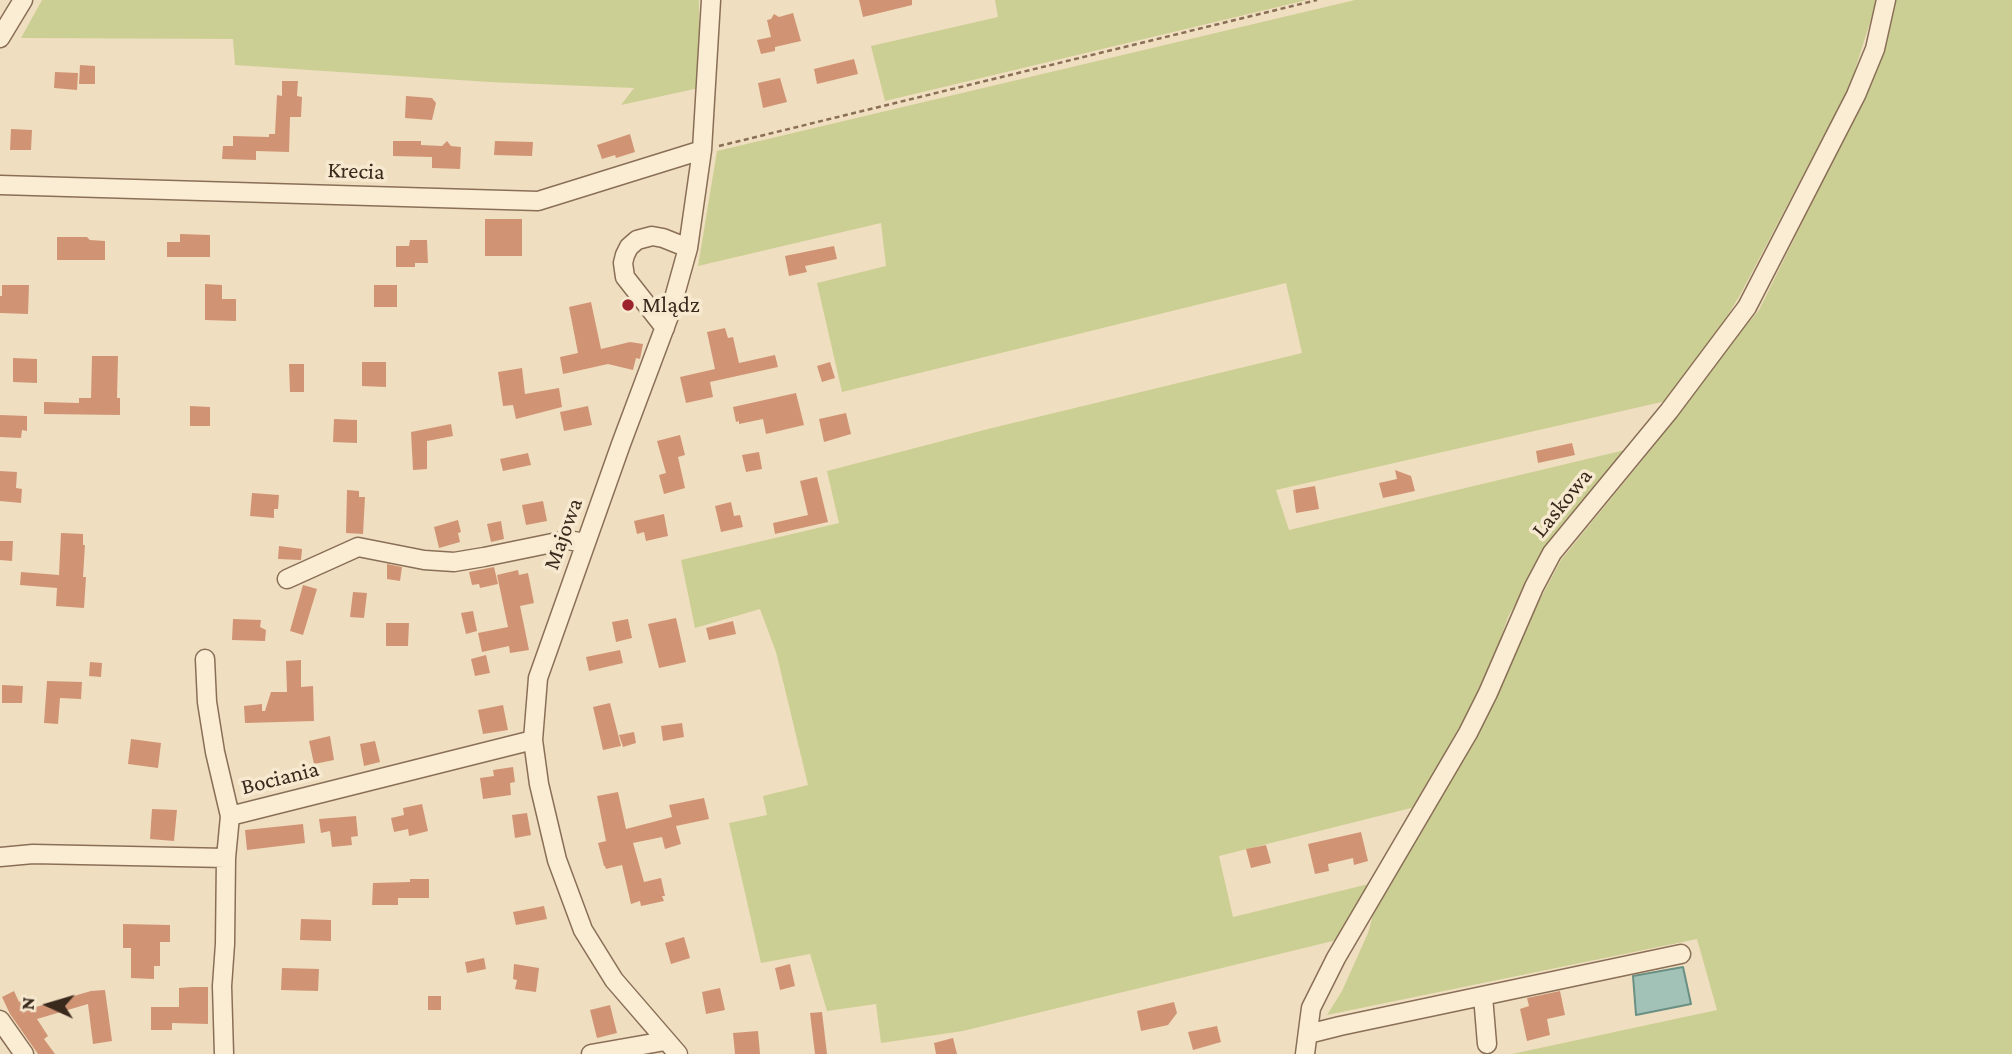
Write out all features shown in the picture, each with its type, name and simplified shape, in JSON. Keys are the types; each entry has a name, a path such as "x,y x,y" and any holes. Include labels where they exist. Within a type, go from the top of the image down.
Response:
{"street":[{"path":"0,38 23,0"},
{"name":"Laskowa","path":"1305,1054 1311,1008 1336,958 1468,733 1552,553 1669,411 1747,307 1856,95 1875,49 1886,0"},
{"name":"Majowa","path":"678,1054 614,980 583,930 557,860 539,784 533,740 538,678 665,328 688,248 702,150 714,1"},
{"name":"Krecia","path":"0,185 538,201 702,150"},
{"path":"665,328 625,277 625,255 637,240 652,236 688,248"},
{"path":"287,579 362,547 424,560 454,562 567,540 586,543"},
{"path":"205,659 206,702 230,816"},
{"name":"Bociania","path":"224,1054 222,986 230,816 533,740"},
{"path":"0,857 33,855 226,858"},
{"path":"1308,1034 1681,954"},
{"path":"1483,996 1487,1044"},
{"path":"0,1020 24,1054"},
{"path":"591,1054 665,1041"}],"path":[{"path":"702,150 1317,0"}],"green space":[{"path":"42,0 699,0 699,88 621,105 634,88 489,82 235,65 233,39 21,38"},
{"path":"995,0 1307,0 885,101 871,46 998,17"},
{"path":"1355,0 1877,0 1850,86 1740,295 1712,341 1666,401 1276,490 1289,530 1629,449 1540,560 1508,617 1492,664 1419,806 1219,856 1233,917 1373,883 1337,940 963,1031 881,1043 876,1004 827,1011 810,954 761,963 729,823 767,815 763,796 808,785 776,652 760,609 695,628 681,560 839,523 827,471 1302,353 1286,283 842,392 817,283 886,266 881,223 698,266 717,151"},
{"path":"1895,0 2012,0 2012,1054 1512,1054 1717,1010 1697,939 1327,1015 1342,991 1368,933 1375,908 1561,560 1759,310 1865,95 1890,28"}],"water":[{"path":"1683,967 1691,1004 1636,1015 1633,976"}],"building":[{"path":"859,0 912,0 912,5 863,17"},
{"path":"793,13 801,41 775,47 775,51 761,54 757,40 771,37 767,20 774,14 779,17"},
{"path":"854,59 858,74 817,84 814,69"},
{"path":"80,65 95,66 95,84 79,84"},
{"path":"55,72 78,73 77,90 54,88"},
{"path":"780,78 787,102 763,108 758,83"},
{"path":"282,81 298,81 297,96 302,97 301,117 290,117 289,152 256,151 256,160 222,159 223,146 233,146 233,136 269,137 269,134 275,134 277,95 282,96"},
{"path":"406,96 432,98 436,103 432,120 405,118"},
{"path":"11,129 32,130 31,150 10,150"},
{"path":"630,134 635,152 602,159 597,145"},
{"path":"393,141 421,141 421,145 442,146 447,141 451,146 461,147 460,169 432,168 432,157 393,156"},
{"path":"495,141 533,142 532,156 494,155"},
{"path":"485,219 522,219 522,256 485,256"},
{"path":"180,234 210,235 210,257 167,257 167,242 180,242"},
{"path":"57,237 87,237 90,240 105,241 105,260 57,260"},
{"path":"410,240 427,240 428,263 415,263 415,267 396,267 396,246 409,246"},
{"path":"834,246 837,259 805,266 807,272 789,276 785,256"},
{"path":"205,284 222,285 222,299 236,299 236,321 205,320"},
{"path":"2,285 29,285 28,314 0,313"},
{"path":"374,285 397,285 397,307 374,307"},
{"path":"591,302 601,349 630,342 643,344 640,359 636,358 633,370 608,364 563,374 560,357 578,353 569,307"},
{"path":"725,328 728,338 733,337 739,363 775,355 778,367 710,382 713,397 686,403 680,377 715,369 707,332"},
{"path":"92,356 118,356 117,398 120,398 120,415 44,414 44,402 79,403 79,398 91,398"},
{"path":"13,358 37,359 37,383 13,382"},
{"path":"362,362 386,362 386,387 362,386"},
{"path":"830,362 835,378 822,382 817,366"},
{"path":"289,364 304,364 304,392 290,392"},
{"path":"522,368 525,394 559,388 562,407 516,419 513,405 503,406 498,372"},
{"path":"796,393 804,425 766,434 763,419 739,424 739,421 736,422 733,407"},
{"path":"190,406 210,407 210,426 190,426"},
{"path":"588,406 592,425 564,431 560,412"},
{"path":"846,413 851,434 824,442 819,419"},
{"path":"0,415 27,416 27,431 22,430 21,438 0,437"},
{"path":"334,419 357,420 357,443 333,442"},
{"path":"451,424 453,436 427,441 427,469 413,470 411,432"},
{"path":"680,435 685,455 678,457 685,488 664,494 659,475 666,473 657,441"},
{"path":"1572,443 1575,455 1538,463 1536,451"},
{"path":"759,452 762,469 746,472 742,455"},
{"path":"528,453 531,465 503,471 500,459"},
{"path":"1395,470 1411,476 1415,491 1383,498 1379,483 1397,479"},
{"path":"0,471 17,472 16,488 22,489 21,503 0,501"},
{"path":"817,477 828,522 775,534 773,523 808,515 800,481"},
{"path":"1315,486 1319,509 1296,513 1293,490"},
{"path":"347,490 359,491 359,497 365,497 363,534 346,533"},
{"path":"252,493 279,495 274,518 250,516"},
{"path":"543,501 547,521 526,525 522,505"},
{"path":"731,502 734,516 740,515 743,527 721,532 715,506"},
{"path":"664,514 668,536 646,541 644,532 637,534 634,521"},
{"path":"458,520 460,542 439,548 434,527"},
{"path":"501,521 504,539 491,542 487,524"},
{"path":"61,533 83,534 83,577 86,577 84,608 56,606 57,588 20,585 21,572 59,575"},
{"path":"0,541 13,541 12,561 0,560"},
{"path":"279,546 302,549 301,560 278,559"},
{"path":"387,564 402,567 400,581 387,579"},
{"path":"494,567 498,584 480,588 479,584 472,585 469,572"},
{"path":"518,570 519,575 528,573 534,603 520,606 529,650 510,653 509,646 482,652 478,633 508,627 497,575"},
{"path":"303,585 317,589 303,635 290,631"},
{"path":"353,592 367,593 364,618 350,617"},
{"path":"473,611 477,631 466,634 461,613"},
{"path":"676,618 686,662 659,668 648,624"},
{"path":"233,619 261,620 260,627 266,630 265,641 232,640"},
{"path":"628,619 632,638 616,642 612,622"},
{"path":"733,621 736,634 709,640 706,628"},
{"path":"386,623 409,623 408,646 386,646"},
{"path":"620,650 623,663 589,671 586,657"},
{"path":"486,655 490,673 475,676 471,659"},
{"path":"301,660 301,687 313,686 314,721 245,723 244,706 262,704 262,711 265,711 271,692 287,692 286,661"},
{"path":"90,662 102,663 101,677 89,676"},
{"path":"47,681 82,682 81,699 60,698 58,724 44,723"},
{"path":"2,685 23,686 22,703 2,703"},
{"path":"610,703 621,746 603,750 593,707"},
{"path":"503,705 508,730 483,734 478,710"},
{"path":"682,723 684,737 663,741 661,726"},
{"path":"634,732 636,743 623,747 619,735"},
{"path":"330,736 334,760 314,764 309,741"},
{"path":"131,739 161,743 158,768 128,764"},
{"path":"375,741 380,762 364,766 360,744"},
{"path":"513,767 515,782 510,783 511,795 483,799 480,778 494,776 493,770"},
{"path":"618,792 626,829 672,817 669,805 704,798 709,819 676,826 681,844 665,849 662,837 633,843 644,882 661,878 664,901 641,906 640,901 631,904 622,865 606,869 604,866 598,843 606,841 597,796"},
{"path":"422,804 428,831 409,836 408,829 394,832 391,818 404,815 403,808"},
{"path":"152,809 177,810 174,841 150,839"},
{"path":"527,813 531,835 515,838 512,815"},
{"path":"356,816 358,836 351,837 352,845 332,847 330,831 321,833 319,819"},
{"path":"303,824 305,843 247,850 245,830"},
{"path":"1361,832 1368,861 1354,865 1353,858 1328,864 1329,871 1315,874 1308,844"},
{"path":"1266,845 1271,863 1251,868 1246,849"},
{"path":"410,879 429,879 429,898 398,898 398,905 372,905 373,883 410,882"},
{"path":"544,906 547,919 516,925 513,912"},
{"path":"301,919 331,920 331,941 300,940"},
{"path":"123,924 170,925 170,942 160,942 160,966 154,966 154,979 131,978 131,948 123,948"},
{"path":"684,937 690,958 671,964 665,943"},
{"path":"484,958 486,969 467,973 465,962"},
{"path":"514,964 539,968 536,992 515,989 517,980 513,979"},
{"path":"790,964 795,986 780,990 775,968"},
{"path":"282,968 319,969 318,991 281,990"},
{"path":"208,987 208,1024 172,1023 172,1030 151,1030 151,1007 179,1007 179,988"},
{"path":"720,988 725,1010 706,1014 702,992"},
{"path":"105,990 112,1041 93,1044 88,1004 37,1019 48,1036 44,1039 55,1054 38,1054 10,1014 2,997 14,991 19,1002 24,1000 29,1009 91,991"},
{"path":"1560,991 1565,1015 1547,1019 1550,1035 1527,1041 1520,1009 1529,1006 1527,998"},
{"path":"428,996 441,996 441,1010 428,1010"},
{"path":"1174,1002 1177,1013 1168,1025 1141,1031 1137,1011"},
{"path":"610,1005 617,1033 597,1038 590,1010"},
{"path":"822,1012 827,1054 815,1054 810,1013"},
{"path":"1217,1026 1221,1042 1193,1050 1188,1032"},
{"path":"758,1031 760,1054 735,1054 733,1033"},
{"path":"953,1038 957,1054 936,1054 934,1043"}],"place":[{"name":"Mlądz","path":"628,305"}]}
